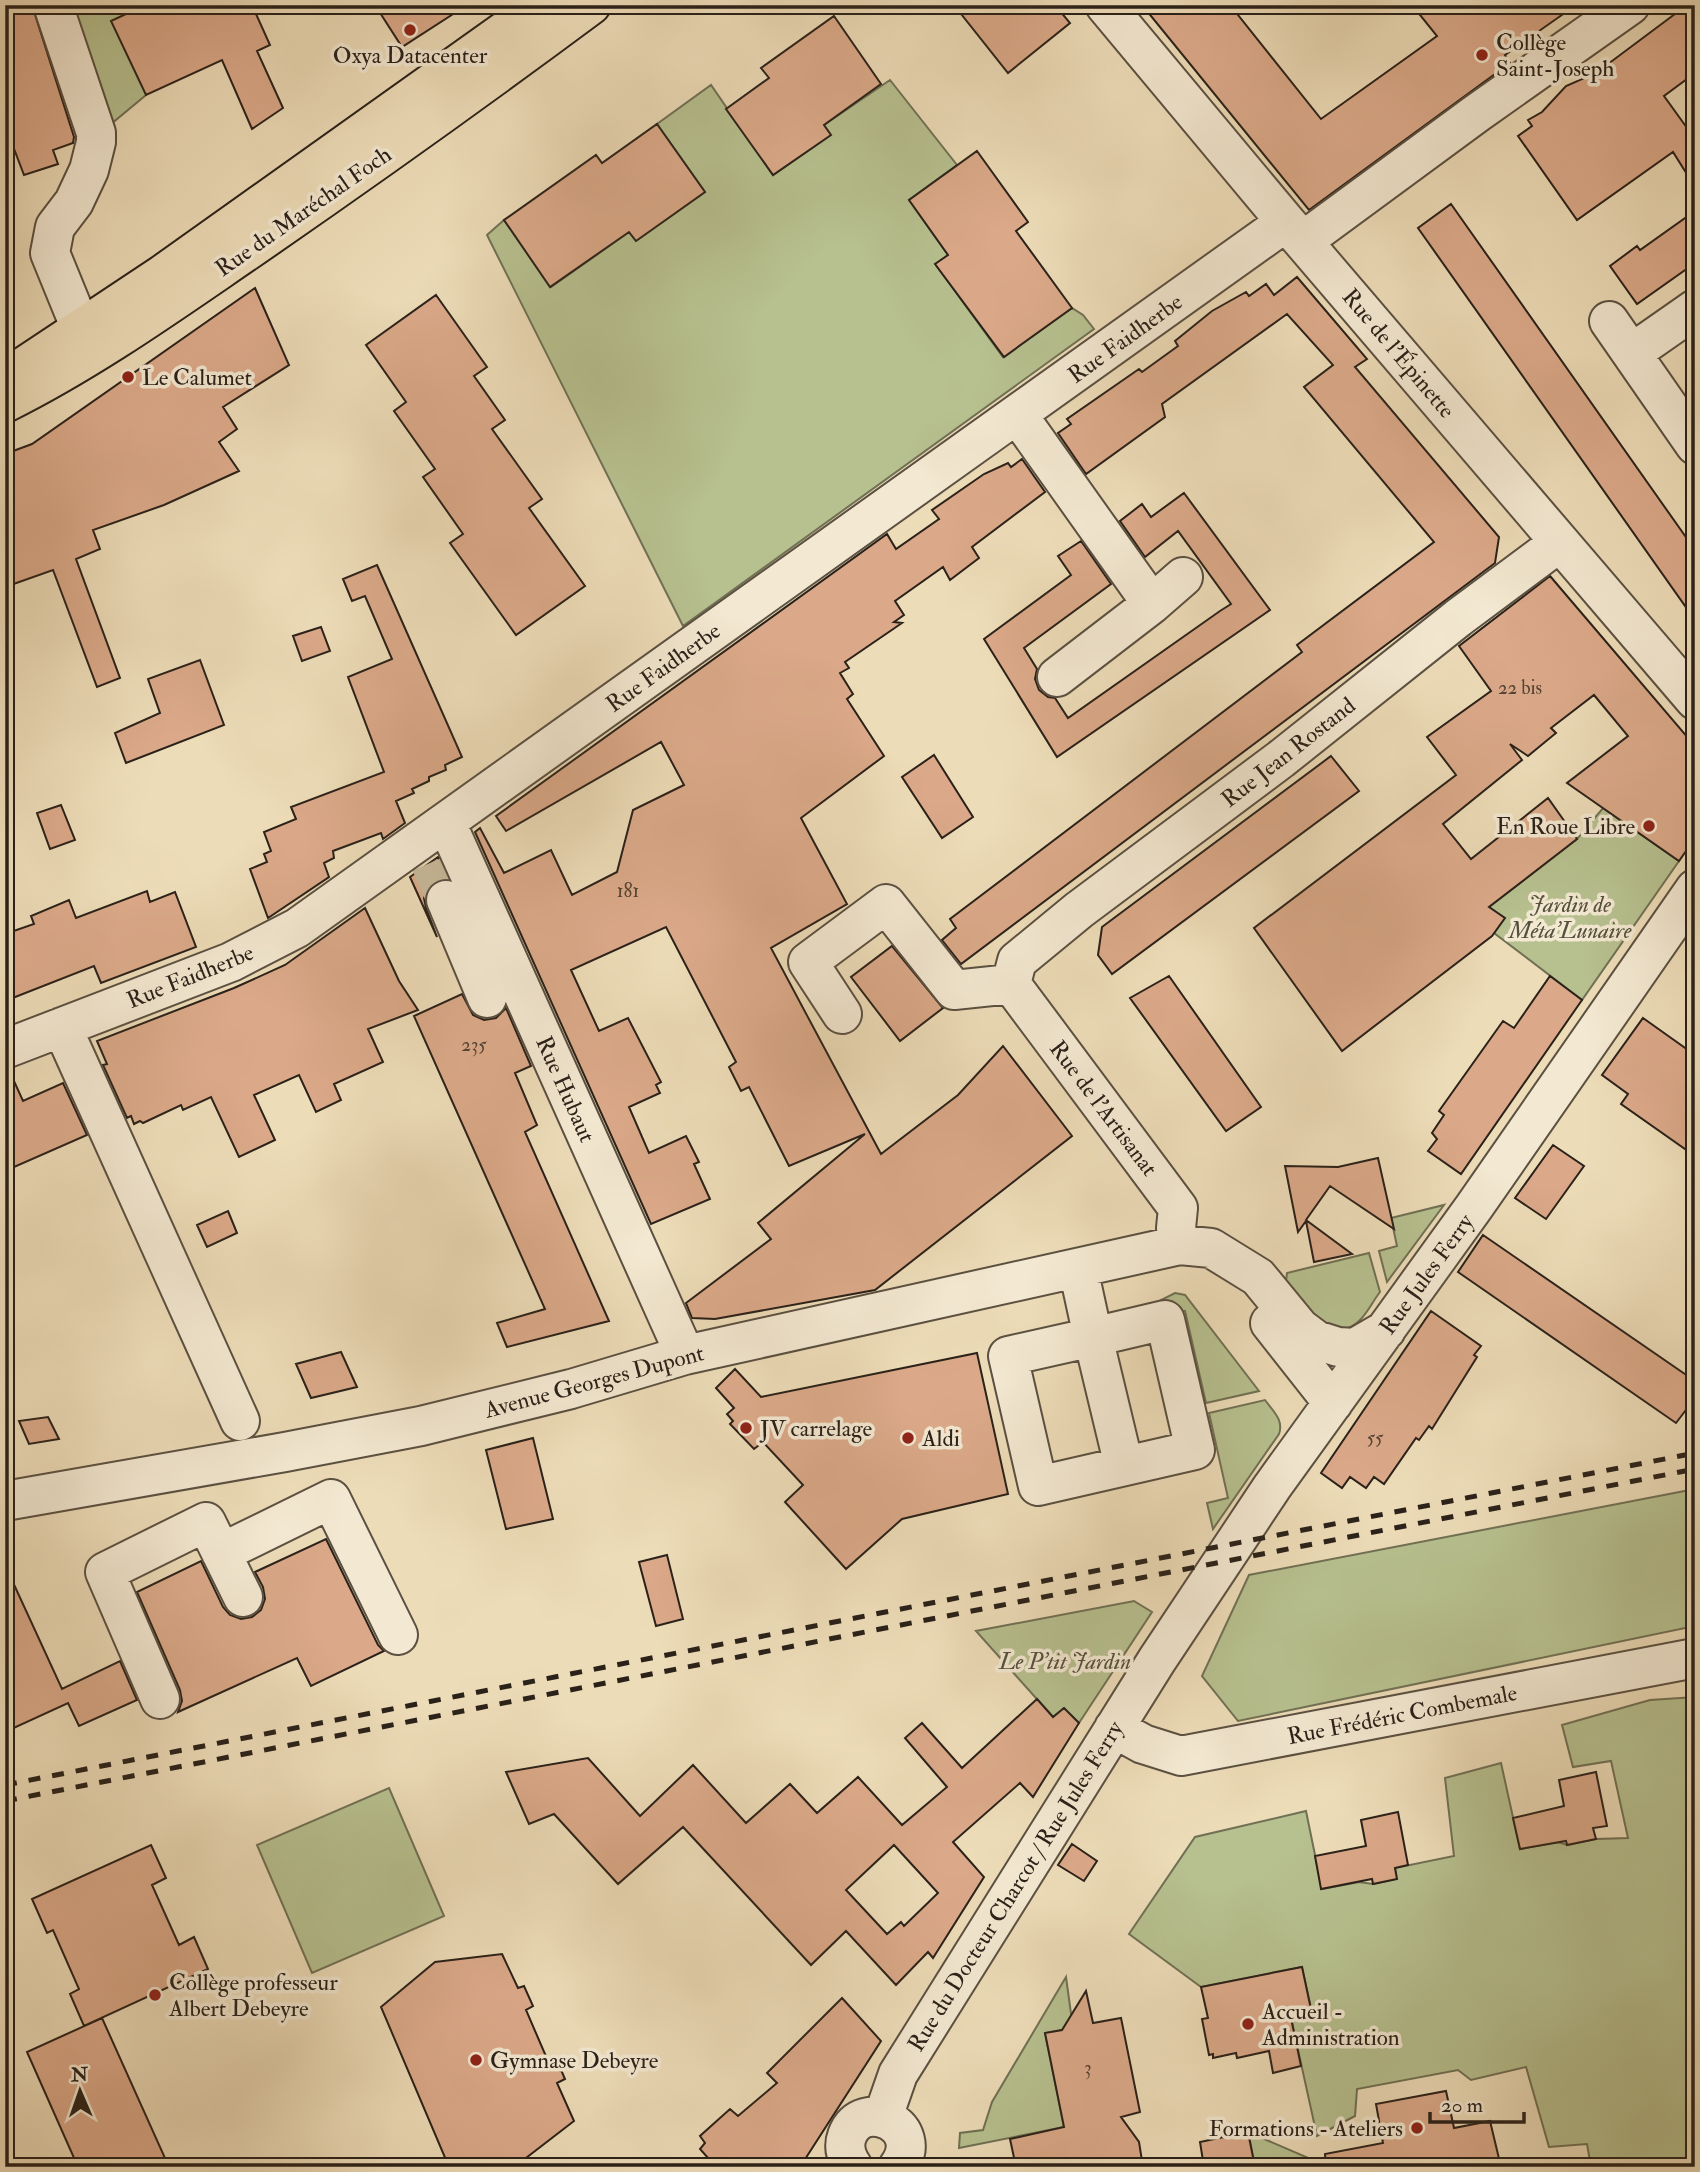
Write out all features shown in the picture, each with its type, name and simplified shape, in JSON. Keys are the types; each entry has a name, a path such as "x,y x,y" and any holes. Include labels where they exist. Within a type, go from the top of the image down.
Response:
{"main road":[{"name":"Rue du Maréchal Foch","path":"5,378 268,201 541,5"},
{"name":"Rue du Maréchal Foch","path":"5,403 83,362 290,221 592,5"}],"street":[{"path":"53,5 96,133 89,170 74,202 55,227 50,253 81,329"},
{"name":"Rue de l'Épinette","path":"1105,5 1695,700"},
{"name":"Rue Faidherbe","path":"5,1049 232,962 278,939 432,842 1017,414 1478,113 1630,5"},
{"path":"1632,354 1695,309"},
{"path":"1609,321 1695,445"},
{"path":"1017,414 1152,604"},
{"name":"Rue Jean Rostand","path":"1014,972 1079,910 1281,759 1560,542"},
{"path":"1057,677 1152,604 1183,576"},
{"name":"Rue Hubaut","path":"432,842 685,1355"},
{"name":"Rue Jules Ferry","path":"1157,1660 1272,1487 1474,1207 1695,889"},
{"path":"446,900 487,998"},
{"path":"842,1014 807,962 886,904 954,990 1014,972"},
{"name":"Rue de l'Artisanat","path":"1014,972 1178,1208 1176,1228 1188,1246"},
{"path":"62,1027 240,1421"},
{"path":"1188,1246 1211,1248 1258,1277 1300,1328 1316,1339 1338,1347 1355,1348 1386,1330"},
{"path":"1188,1246 1218,1261 1333,1403"},
{"name":"Avenue Georges Dupont","path":"5,1501 421,1426 571,1389 685,1355 1188,1246"},
{"path":"1078,1268 1124,1466"},
{"path":"1165,1320 1195,1450 1038,1486 1009,1356 1093,1337 1165,1320"},
{"path":"196,1468 214,1537 243,1597"},
{"path":"160,1699 104,1572 331,1499 398,1635"},
{"name":"Rue Frédéric Combemale","path":"1114,1728 1143,1744 1181,1756 1695,1658"},
{"name":"Rue du Docteur Charcot / Rue Jules Ferry","path":"883,2117 898,2074 1157,1660"},
{"path":"846,2163 846,2138 856,2123 864,2118 883,2117 892,2121 904,2136 905,2156 898,2167"}],"green space":[{"path":"58,5 145,5 146,95 105,129"},
{"path":"890,80 957,165 909,200 948,255 936,265 1003,357 1072,308 1083,315 1094,329 683,626 487,235 504,220 551,287 629,232 636,241 705,192 657,124 711,85 773,175 830,135 824,125"},
{"name":"Jardin de Méta'Lunaire","path":"1603,808 1679,861 1582,1000 1494,933 1504,918 1489,907 1577,839"},
{"path":"1444,1205 1387,1282 1379,1251 1397,1246 1391,1218"},
{"path":"1369,1253 1380,1292 1363,1317 1349,1327 1339,1329 1318,1318 1286,1281 1287,1273"},
{"path":"1175,1293 1185,1295 1259,1391 1206,1403 1185,1311 1164,1315 1161,1300"},
{"path":"1265,1400 1279,1420 1279,1434 1213,1529 1207,1503 1228,1498 1209,1413"},
{"path":"1695,1489 1695,1626 1238,1721 1202,1676 1249,1575"},
{"name":"Le P'tit Jardin","path":"1134,1601 1152,1612 1079,1723 1064,1708 1053,1717 976,1631"},
{"path":"1695,1697 1695,2167 1591,2167 1587,2144 1549,2147 1526,2067 1471,2080 1458,2070 1357,2089 1355,2116 1317,2136 1291,2018 1312,2013 1302,1967 1201,1987 1129,1934 1195,1837 1306,1811 1322,1889 1396,1879 1395,1868 1454,1856 1445,1778 1501,1763 1520,1849 1558,1842 1567,1845 1596,1839 1628,1838 1611,1761 1573,1767 1562,1725 1650,1700"},
{"path":"389,1788 444,1916 312,1973 257,1845"},
{"path":"1066,1977 1073,2028 1045,2033 1064,2127 959,2148 960,2133 983,2130 992,2102"},
{"path":"1248,2132 1320,2163 1321,2167 1255,2167"}],"building":[{"path":"5,5 32,5 74,137 73,143 53,150 58,164 24,175 5,125"},
{"path":"145,5 252,5 270,45 257,51 283,108 252,129 222,60 146,95 111,21"},
{"name":"Oxya Datacenter","path":"375,5 467,5 402,47"},
{"path":"954,5 1055,5 1070,23 1008,73"},
{"path":"1142,5 1230,5 1321,119 1437,36 1412,5 1576,5 1505,55 1510,63 1309,210"},
{"path":"1687,5 1695,5 1695,73 1664,96 1695,139 1695,187 1673,152 1577,220 1518,136 1532,126 1528,120 1542,112 1566,86 1596,73"},
{"path":"834,16 881,84 824,125 831,135 773,175 726,109 769,78 761,68"},
{"path":"657,124 705,192 636,241 629,232 550,287 504,220 596,155 602,163"},
{"path":"977,151 1028,222 1016,231 1072,308 1004,357 935,264 948,255 909,200"},
{"path":"1451,204 1695,550 1695,620 1418,228"},
{"path":"1695,211 1695,263 1637,304 1610,266 1637,246 1640,250"},
{"path":"1297,277 1367,359 1355,367 1499,537 1495,563 961,964 942,940 956,928 950,919 1302,652 1297,645 1434,542 1304,387 1333,365 1287,314 1162,404 1165,417 1086,474 1058,433 1071,424 1067,419 1139,369 1142,372 1178,346 1175,341 1212,311 1246,292 1249,296 1266,284 1274,295"},
{"path":"255,288 289,365 223,407 237,429 219,442 239,471 164,505 93,530 100,549 76,559 120,678 97,687 53,570 5,587 5,454 32,444"},
{"path":"436,295 487,367 474,376 505,420 492,429 542,499 529,508 585,586 516,635 450,543 463,534 423,477 435,469 394,411 406,402 366,345"},
{"path":"1022,459 1045,492 972,547 979,558 950,580 943,567 895,601 904,615 894,622 902,623 845,662 849,668 840,673 853,694 847,699 884,756 801,818 847,904 771,948 881,1154 958,1095 1003,1046 1072,1136 875,1290 715,1319 692,1318 686,1303 771,1239 758,1223 865,1134 789,1166 749,1087 741,1091 729,1067 736,1062 666,927 571,970 599,1031 628,1018 661,1082 656,1085 660,1093 629,1107 649,1153 686,1136 699,1162 694,1164 710,1199 651,1224 475,832 480,828 504,873 551,850 572,895 617,872 633,810 684,785 661,742 506,831 496,816 887,534 896,549 939,519 932,510 984,474 1008,463 1011,467"},
{"path":"1184,493 1270,610 1057,757 984,639 1071,575 1058,556 1081,541 1111,584 1024,648 1037,669 1035,679 1039,690 1048,697 1055,698 1068,718 1231,604 1178,531 1145,557 1120,521 1142,504 1151,517"},
{"path":"377,565 462,757 445,765 446,770 429,777 429,781 412,789 414,793 396,801 405,823 383,839 381,833 333,851 334,858 324,863 329,877 268,918 250,869 267,862 264,854 271,851 264,832 296,819 291,807 384,772 348,677 392,659 365,596 352,601 343,579"},
{"path":"1550,576 1695,746 1695,838 1679,861 1567,783 1628,736 1594,695 1551,728 1556,733 1528,756 1510,744 1522,760 1443,824 1471,859 1548,798 1577,839 1489,907 1505,918 1492,936 1342,1051 1254,928 1456,775 1427,737 1491,691 1459,646"},
{"path":"321,627 330,651 302,661 293,636"},
{"path":"200,660 224,725 126,763 115,733 160,713 148,679"},
{"path":"934,755 973,817 942,838 902,777"},
{"path":"1331,756 1359,791 1112,974 1098,955 1102,927"},
{"path":"61,805 75,840 50,849 37,813"},
{"path":"438,857 447,878 437,880 429,886 424,898 437,937 410,877"},
{"path":"147,891 150,902 175,892 196,947 101,983 94,966 5,1001 5,934 34,924 31,916 69,900 76,918"},
{"path":"365,908 399,981 418,1010 368,1029 383,1062 334,1084 341,1100 316,1112 299,1075 254,1095 275,1140 239,1157 211,1097 183,1110 181,1105 143,1123 140,1121 134,1124 131,1116 127,1118 103,1065 107,1064 97,1041 234,988 285,965"},
{"path":"892,946 943,1008 900,1041 851,977"},
{"path":"1169,976 1261,1107 1226,1131 1130,998"},
{"path":"1550,976 1582,1000 1461,1174 1428,1151 1437,1139 1432,1133 1444,1115 1439,1111 1503,1021 1514,1028"},
{"path":"462,994 473,1015 484,1020 496,1018 506,1008 531,1066 515,1073 537,1125 525,1132 609,1321 507,1347 497,1323 545,1309 414,1016"},
{"path":"1643,1018 1695,1055 1695,1156 1621,1104 1628,1094 1602,1075"},
{"path":"5,1070 9,1070 23,1101 63,1083 87,1135 5,1171"},
{"path":"1553,1145 1584,1166 1546,1219 1515,1198"},
{"path":"1378,1158 1394,1229 1330,1186 1306,1220 1352,1254 1314,1262 1306,1221 1298,1232 1285,1166 1338,1167"},
{"path":"228,1211 237,1233 207,1247 197,1225"},
{"path":"1483,1235 1695,1381 1695,1398 1676,1423 1458,1272"},
{"path":"1431,1311 1481,1346 1474,1355 1477,1357 1432,1429 1429,1426 1419,1440 1416,1438 1384,1484 1374,1477 1366,1488 1350,1477 1342,1488 1321,1473"},
{"path":"341,1352 357,1387 311,1398 296,1364"},
{"name":"Aldi","path":"977,1353 1008,1494 902,1519 846,1569 785,1502 803,1485 763,1442 754,1449 730,1424 733,1421 727,1414 734,1408 716,1388 735,1369 761,1397"},
{"path":"48,1417 59,1439 29,1444 19,1421"},
{"path":"533,1438 553,1519 506,1529 486,1450"},
{"path":"326,1539 378,1645 384,1651 311,1686 297,1658 178,1712 182,1701 180,1690 137,1592 201,1561 223,1607 230,1615 241,1619 252,1617 261,1610 265,1599 263,1587 255,1572"},
{"path":"667,1555 683,1619 656,1626 639,1562"},
{"path":"5,1565 62,1689 120,1661 137,1700 79,1726 68,1703 5,1732"},
{"path":"1037,1699 1053,1717 1064,1708 1079,1723 1033,1797 1020,1783 953,1842 984,1877 933,1958 928,1952 896,1985 846,1931 811,1965 683,1827 618,1884 554,1814 529,1824 506,1772 588,1758 640,1816 693,1765 746,1823 790,1784 817,1813 858,1777 902,1825 947,1787 905,1738 922,1723 962,1768","holes":["894,1845 938,1893 904,1926 901,1922 887,1934 846,1890"]},
{"path":"1596,1772 1607,1826 1593,1828 1596,1839 1567,1845 1566,1841 1520,1849 1513,1818 1564,1806 1559,1780"},
{"path":"1398,1812 1408,1865 1395,1868 1397,1879 1373,1884 1372,1879 1321,1889 1315,1856 1366,1846 1361,1820"},
{"path":"1072,1844 1097,1861 1084,1881 1058,1865"},
{"path":"151,1845 166,1878 152,1885 179,1945 194,1937 208,1969 84,2026 70,1994 79,1989 53,1930 47,1933 32,1899"},
{"name":"Gymnase Debeyre","path":"502,1954 518,1988 524,1986 533,2006 526,2010 548,2061 556,2058 565,2079 557,2083 574,2121 522,2161 488,2167 449,2167 381,2007 435,1962"},
{"name":"Accueil - Administration","path":"1302,1967 1312,2014 1291,2018 1301,2066 1273,2073 1269,2051 1237,2058 1236,2053 1213,2058 1213,2054 1209,2055 1202,2019 1208,2018 1201,1987"},
{"path":"1086,1991 1093,2023 1121,2018 1140,2112 1121,2117 1139,2142 1143,2167 1016,2167 1010,2139 1064,2127 1045,2033 1062,2030"},
{"path":"842,1998 881,2041 800,2167 716,2167 700,2149 705,2143 700,2136 730,2109 738,2116 777,2083 767,2073"},
{"path":"102,2018 169,2167 78,2167 27,2052"},
{"name":"Formations - Ateliers","path":"1446,2091 1454,2128 1490,2121 1501,2167 1326,2167 1325,2154 1383,2143 1376,2104"},
{"path":"1248,2132 1255,2167 1204,2167 1200,2142"}],"tunnel":[{"path":"430,863 446,900"}],"railway":[{"path":"5,1785 1695,1453"},
{"path":"5,1801 1695,1469"}],"place":[{"name":"Oxya Datacenter","path":"410,30"},
{"name":"Collège Saint-Joseph","path":"1482,55"},
{"name":"Le Calumet","path":"128,377"},
{"name":"En Roue Libre","path":"1649,826"},
{"name":"JV carrelage","path":"746,1428"},
{"name":"Aldi","path":"908,1438"},
{"name":"Collège professeur Albert Debeyre","path":"155,1995"},
{"name":"Accueil - Administration","path":"1248,2024"},
{"name":"Gymnase Debeyre","path":"476,2060"},
{"name":"Formations - Ateliers","path":"1417,2128"}]}
